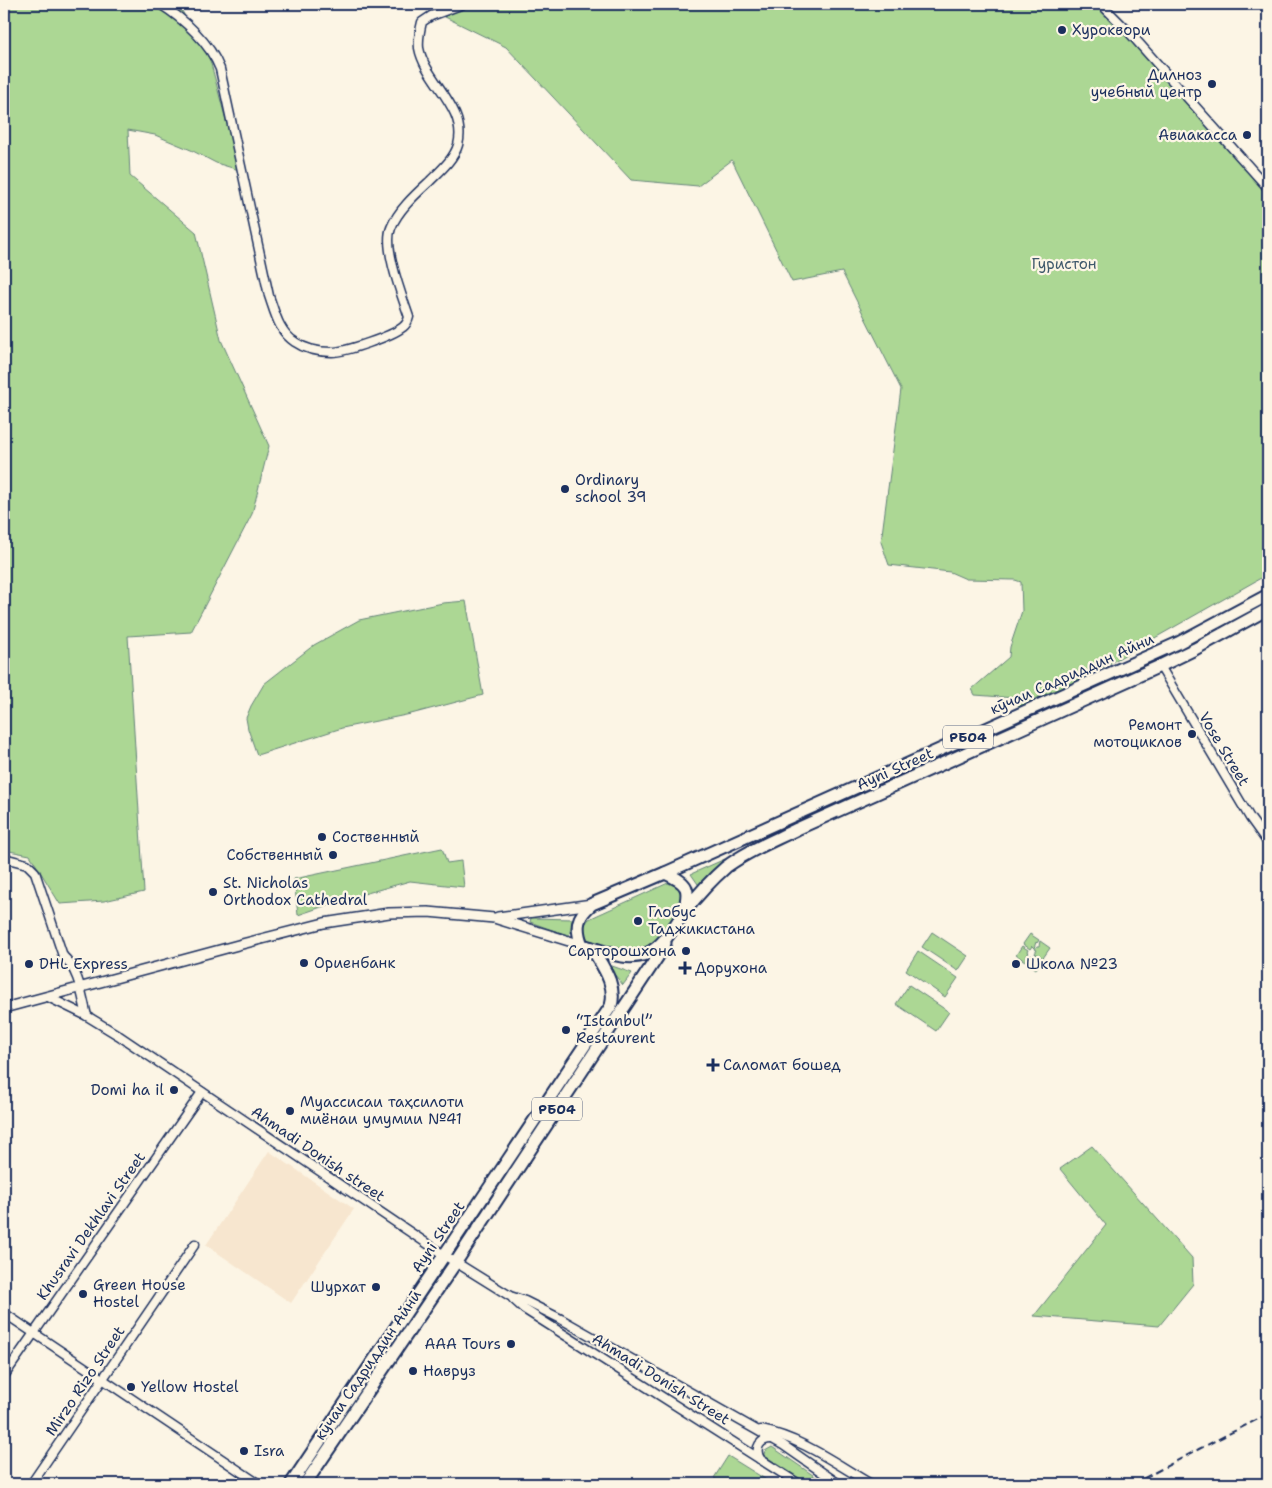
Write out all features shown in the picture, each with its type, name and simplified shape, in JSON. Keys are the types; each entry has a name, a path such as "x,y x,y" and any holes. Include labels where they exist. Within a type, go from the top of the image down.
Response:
{"highway":[{"name":"кӯчаи Садриддин Айни","path":"665,873 1178,643 1268,595"},
{"name":"Ayni Street","path":"456,1262 658,956 669,934 684,912 712,880 726,868 742,857 803,826 1160,666 1268,610"},
{"name":"РБ04","path":"587,946 577,930 584,911 592,904 665,873"},
{"name":"Ayni Street","path":"665,873 684,883 687,887 688,892 684,912"},
{"name":"Ayni Street","path":"587,946 622,955 641,956 652,950 669,934"},
{"name":"Ayni Street","path":"291,1484 612,1006 612,986 587,946"},
{"name":"кӯчаи Садриддин Айнӣ","path":"305,1484 456,1262"}],"main road":[{"path":"494,918 592,904"},
{"path":"4,1008 238,945 366,916 415,912 494,918 587,946"}],"street":[{"path":"160,4 208,46 218,63 269,296 278,323 284,333 294,342 305,348 332,352 343,351 387,336 405,325 408,321 409,317 389,249 388,237 391,227 412,199 452,157 458,144 459,132 449,100 426,67 419,46 419,33 422,22 431,16 463,4"},
{"path":"1101,4 1128,31 1268,188"},
{"name":"Vose Street","path":"1160,666 1245,811 1268,843"},
{"path":"4,858 27,864 35,872 63,956 70,964 81,988 87,1016"},
{"name":"Ahmadi Donish street","path":"48,997 87,1016 444,1255 510,1296"},
{"name":"Khusravi Dekhlavi Street","path":"4,1376 202,1092"},
{"name":"Mirzo Rizo Street","path":"32,1484 195,1244"},
{"path":"510,1296 525,1301 561,1319 792,1450 840,1484"},
{"name":"Ahmadi Donish Street","path":"510,1296 524,1309 775,1470 800,1484"},
{"path":"4,1313 260,1484"},
{"path":"752,1428 774,1433 800,1443 871,1484"},
{"path":"760,1459 757,1449 759,1444 767,1439 772,1439"},
{"path":"775,1470 791,1484"}],"shaded area":[{"path":"269,1151 354,1209 291,1303 206,1245"}],"green space":[{"path":"4,4 178,4 210,60 239,170 216,163 155,135 128,130 130,176 196,232 221,340 269,446 252,514 191,632 128,636 144,892 104,901 60,904 30,855 4,850"},
{"name":"Гуристон","path":"463,4 1101,4 1268,190 1268,574 1022,713 1015,698 975,695 972,689 1009,657 1010,647 1022,611 1021,582 1015,580 966,579 950,572 889,565 881,542 901,389 842,272 792,282 732,160 698,186 631,180 506,47 439,14"},
{"path":"466,601 483,695 411,714 342,728 257,755 246,718 251,706 264,684 314,645 359,620 443,603"},
{"path":"442,848 447,863 461,861 464,887 410,881 342,900 298,915 294,879"},
{"path":"725,859 727,862 700,887 691,874"},
{"path":"668,883 677,887 685,901 650,948 629,953 604,948 589,941 585,934 584,925 589,919"},
{"path":"531,918 573,919 569,936 530,922"},
{"path":"932,932 968,956 958,971 922,947"},
{"path":"1030,934 1039,940 1034,948 1032,946 1030,949 1023,944"},
{"path":"1040,941 1050,948 1043,958 1035,953 1037,950 1035,949 1039,946"},
{"path":"1022,946 1028,950 1029,954 1025,957 1025,961 1016,955"},
{"path":"918,951 958,978 945,997 906,970"},
{"path":"1035,954 1042,959 1036,969 1026,962 1031,955 1033,957"},
{"path":"612,966 632,973 623,985 610,969"},
{"path":"909,985 949,1012 936,1031 896,1004"},
{"path":"1092,1146 1192,1258 1193,1284 1159,1326 1034,1316 1106,1225 1060,1169"},
{"path":"772,1447 826,1484 809,1484 774,1466 763,1457 765,1451"},
{"path":"728,1456 773,1484 724,1484 714,1478"}],"railway":[{"path":"1133,1484 1268,1414"}],"place":[{"name":"Хуроквори","path":"1062,30"},
{"name":"Дилноз учебный центр","path":"1212,84"},
{"name":"Авиакасса","path":"1247,135"},
{"name":"Ordinary school 39","path":"565,489"},
{"name":"Ремонт мотоциклов","path":"1192,734"},
{"name":"Соственный","path":"322,837"},
{"name":"Собственный","path":"333,855"},
{"name":"St. Nicholas Orthodox Cathedral","path":"213,892"},
{"name":"Глобус Таджикистана","path":"638,921"},
{"name":"Сарторошхона","path":"686,951"},
{"name":"Ориенбанк","path":"304,963"},
{"name":"DHL Express","path":"29,964"},
{"name":"Школа №23","path":"1016,964"},
{"name":"Дорухона","path":"685,968"},
{"name":"“Istanbul” Restaurent","path":"566,1030"},
{"name":"Саломат бошед","path":"713,1065"},
{"name":"Domi ha il","path":"174,1090"},
{"name":"Муассисаи таҳсилоти миёнаи умумии №41","path":"290,1111"},
{"name":"Шурхат","path":"376,1287"},
{"name":"Green House Hostel","path":"83,1294"},
{"name":"AAA Tours","path":"511,1344"},
{"name":"Навруз","path":"413,1371"},
{"name":"Yellow Hostel","path":"131,1387"},
{"name":"Isra","path":"244,1451"}]}
